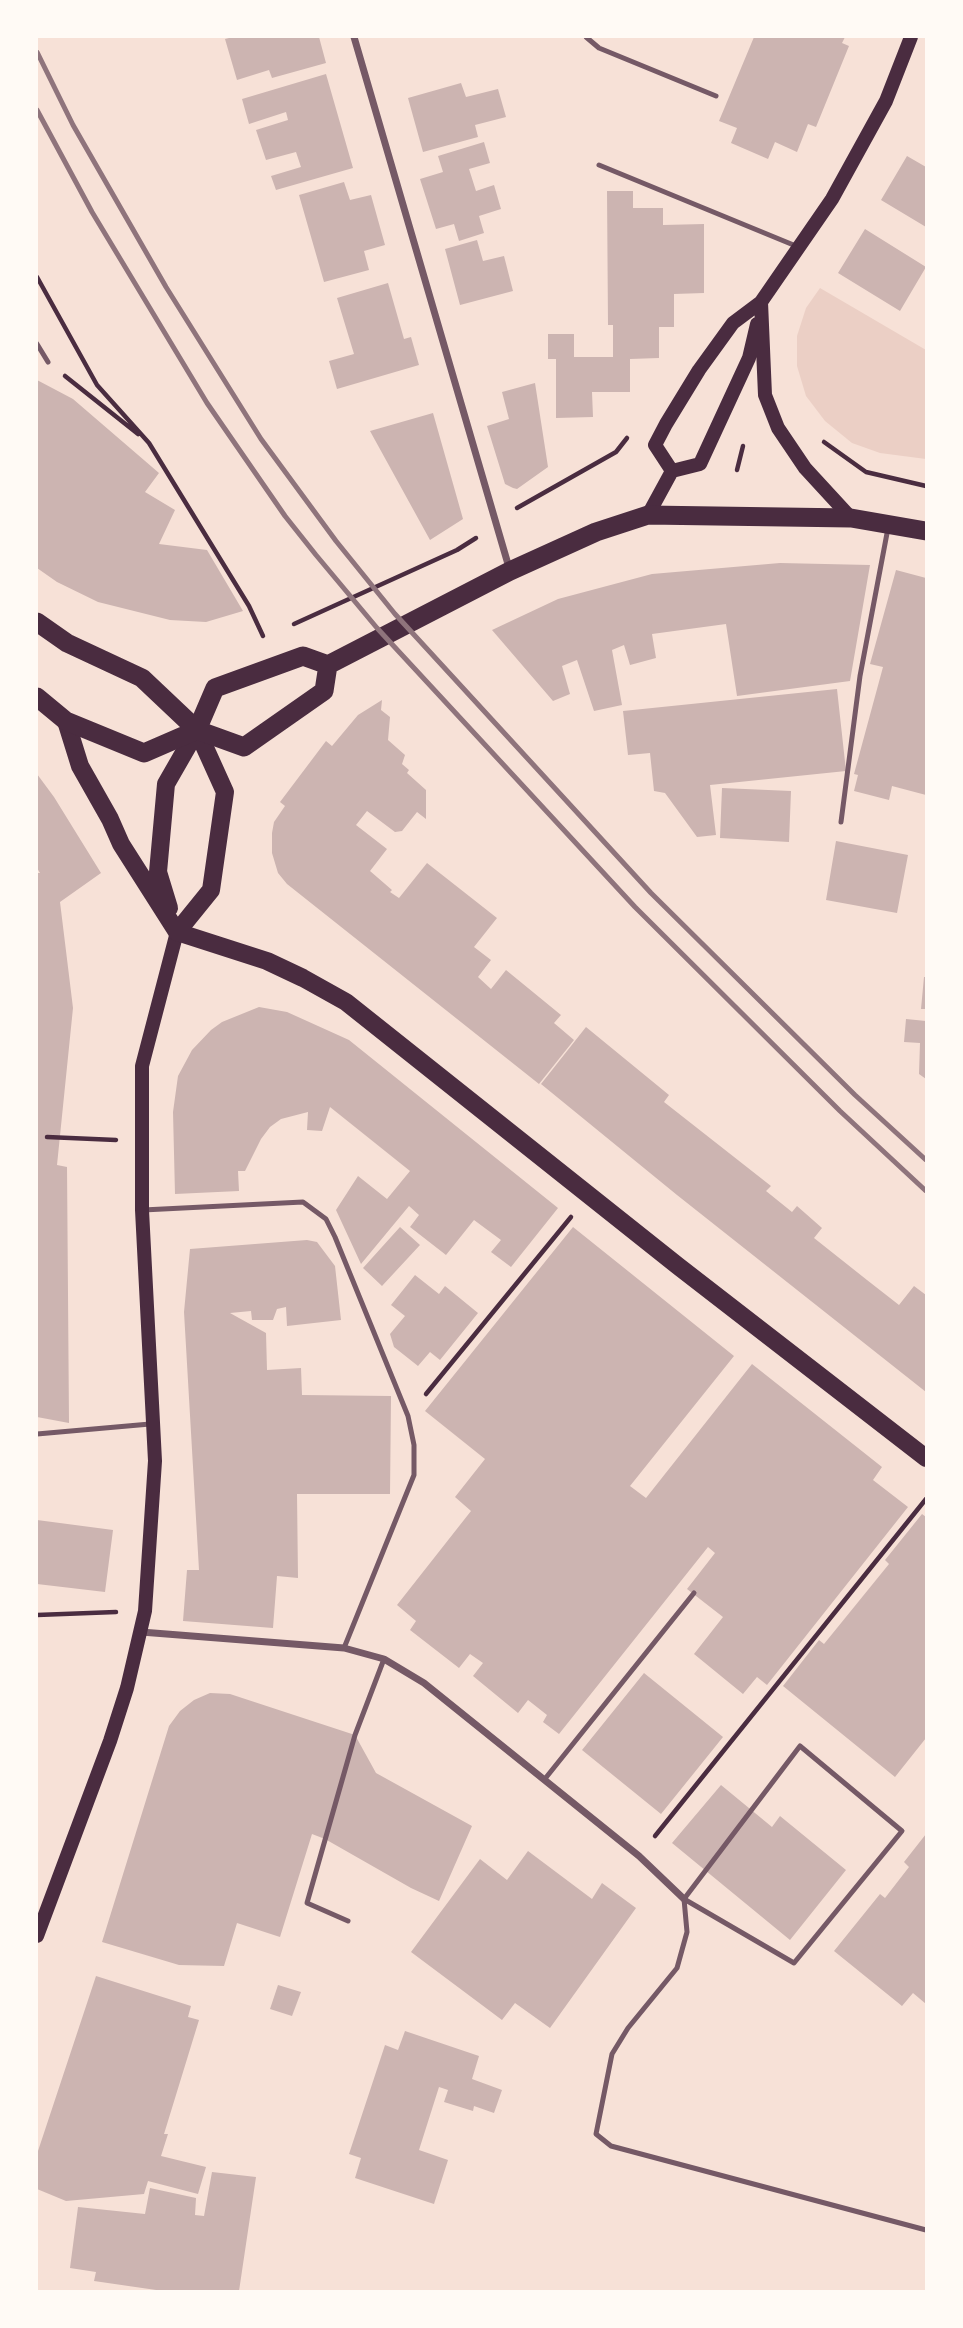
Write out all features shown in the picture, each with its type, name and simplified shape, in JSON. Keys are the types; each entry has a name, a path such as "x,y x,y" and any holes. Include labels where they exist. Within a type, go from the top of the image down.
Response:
{"highway":[{"path":"37,696 66,721 144,753 197,730 215,688 303,656 328,665 510,571 596,532 649,515 851,518 926,531"},
{"path":"37,622 67,643 142,678 197,730 244,747 324,691 328,665"}],"main road":[{"path":"672,471 655,445 666,424 699,370 733,323 761,302 832,199 886,101 911,37"},
{"path":"649,515 672,471 700,464 749,358 761,302"},
{"path":"761,302 765,395 778,428 804,468 851,518"},
{"path":"66,721 80,766 121,844 177,932 267,961 346,1002 678,1266 926,1458"},
{"path":"177,932 158,872 163,810 166,784 197,730"},
{"path":"37,1936 110,1741 127,1688 145,1611 155,1461 142,1210 142,1066 177,932 211,890 225,792 197,730"}],"street":[{"path":"354,37 510,571"},
{"path":"140,1632 344,1648 384,1660 424,1684 639,1856 684,1899"}],"lane":[{"path":"586,37 599,48 716,96"},
{"path":"599,165 799,247"},
{"path":"37,344 48,362"},
{"path":"841,822 860,676 889,525"},
{"path":"142,1210 303,1202 326,1219 335,1237 408,1416 414,1445 414,1475 344,1648"},
{"path":"37,1434 153,1424"},
{"path":"544,1780 694,1594"},
{"path":"348,1921 307,1903 355,1735 384,1660"},
{"path":"684,1899 794,1963 902,1831 800,1746 684,1899 687,1932 677,1968 628,2028 612,2054 596,2134 611,2146 926,2230"}],"path":[{"path":"37,277 97,385 149,443 249,606 264,636"},
{"path":"48,362 149,443"},
{"path":"517,508 616,452 630,434"},
{"path":"818,435 866,472 926,486"},
{"path":"288,626 457,550 480,535"},
{"path":"47,1137 140,1142"},
{"path":"408,1416 589,1194"},
{"path":"639,1856 926,1499"},
{"path":"37,1615 145,1611"}],"shaded area":[{"path":"820,288 926,350 926,459 880,453 852,443 825,421 806,396 797,366 797,336 806,308"}],"building":[{"path":"319,37 326,63 272,78 269,70 237,80 225,39"},
{"path":"754,37 845,37 842,43 849,46 816,127 808,124 797,152 775,142 768,159 731,143 737,128 719,121"},
{"path":"326,74 353,168 276,190 271,176 301,167 296,152 266,160 256,130 288,120 286,112 249,124 242,99"},
{"path":"461,83 466,97 498,89 506,117 475,125 478,137 423,152 408,98"},
{"path":"484,142 490,163 469,169 476,191 494,185 501,209 479,216 484,233 459,241 454,224 436,229 420,179 443,172 438,156"},
{"path":"907,156 926,167 926,227 881,200"},
{"path":"344,182 350,200 371,195 385,245 364,251 369,270 324,282 299,195"},
{"path":"607,191 633,191 633,208 663,208 663,225 704,224 704,293 674,294 674,327 659,327 659,358 630,359 630,392 592,392 593,417 556,418 556,359 548,359 548,334 574,334 574,357 613,357 613,325 608,325"},
{"path":"865,229 926,267 900,311 838,273"},
{"path":"477,240 483,261 504,256 513,291 460,305 445,249"},
{"path":"388,283 404,339 411,337 419,365 337,389 329,361 354,354 337,298"},
{"path":"37,380 73,399 159,473 145,492 175,510 159,544 207,550 243,611 206,622 170,620 98,602 57,582 37,568"},
{"path":"535,383 548,467 517,489 505,484 487,426 509,419 502,392"},
{"path":"433,413 463,519 430,540 370,431"},
{"path":"780,563 870,565 850,681 737,696 726,624 652,634 656,658 630,665 624,645 612,650 622,705 594,711 577,660 562,666 570,694 553,701 492,630 558,599 652,574"},
{"path":"896,570 926,578 926,795 892,786 889,800 854,791 858,775 854,774 883,667 870,664"},
{"path":"837,689 846,771 710,785 716,835 697,837 665,793 654,791 650,753 628,755 623,711"},
{"path":"382,700 381,710 390,717 388,740 405,755 402,764 409,770 407,773 426,790 426,819 417,812 402,831 395,832 367,811 356,825 387,849 370,871 399,898 427,863 497,918 474,947 491,960 478,977 491,989 506,970 561,1015 554,1023 574,1040 539,1084 287,884 278,873 272,853 272,833 274,822 285,806 280,802 326,741 332,746 358,715"},
{"path":"37,774 101,873 60,902 73,1008 57,1165 67,1167 69,1423 37,1417 37,873 40,873 37,868"},
{"path":"722,788 791,791 789,842 720,838"},
{"path":"836,841 908,855 897,913 826,900"},
{"path":"924,977 926,1009 921,1009"},
{"path":"259,1007 287,1012 349,1040 558,1208 511,1267 491,1252 501,1240 474,1220 446,1255 410,1227 419,1215 409,1206 361,1264 336,1210 358,1176 387,1199 410,1171 330,1107 322,1131 307,1130 308,1112 281,1119 270,1127 245,1171 238,1171 239,1191 175,1194 173,1112 178,1076 192,1050 211,1030 222,1022"},
{"path":"906,1019 926,1021 926,1079 919,1074 920,1043 904,1042"},
{"path":"586,1027 669,1095 664,1102 771,1186 766,1191 792,1212 797,1206 822,1228 814,1238 867,1280 899,1305 914,1286 926,1295 926,1392 541,1084"},
{"path":"400,1227 420,1245 382,1286 363,1268"},
{"path":"573,1227 734,1356 630,1486 646,1498 752,1364 882,1467 873,1480 908,1507 767,1685 757,1677 743,1694 694,1654 723,1617 687,1589 715,1553 708,1547 559,1734 543,1722 547,1715 528,1700 518,1713 473,1676 483,1663 470,1654 459,1668 410,1630 416,1621 397,1605 471,1511 455,1497 485,1459 425,1411"},
{"path":"307,1240 317,1242 335,1266 341,1320 287,1326 286,1307 277,1309 273,1320 252,1320 251,1311 230,1313 266,1333 267,1370 301,1368 302,1395 391,1396 390,1494 297,1494 298,1578 277,1576 273,1628 183,1621 187,1570 199,1570 184,1312 190,1249"},
{"path":"415,1275 439,1294 445,1286 478,1313 440,1360 430,1352 418,1366 394,1347 390,1334 405,1316 391,1305"},
{"path":"922,1514 926,1517 926,1738 895,1777 783,1686 819,1640 824,1644 889,1564 885,1560"},
{"path":"37,1520 113,1530 105,1592 37,1584"},
{"path":"644,1673 723,1737 661,1814 582,1750"},
{"path":"210,1693 230,1694 355,1735 376,1773 472,1826 439,1901 312,1834 280,1937 237,1923 224,1966 179,1965 102,1942 169,1726 180,1711 194,1700"},
{"path":"721,1785 772,1827 780,1816 846,1870 790,1940 672,1843"},
{"path":"926,1834 926,2004 913,1993 902,2006 834,1951 880,1894 885,1898 909,1867 904,1862"},
{"path":"528,1851 592,1899 602,1883 636,1908 550,2028 515,2003 502,2020 411,1952 480,1859 507,1880"},
{"path":"96,1976 191,2006 188,2017 199,2020 164,2134 168,2134 161,2156 206,2167 198,2194 148,2181 144,2194 66,2201 37,2189 37,2154"},
{"path":"278,1985 301,1992 292,2016 270,2009"},
{"path":"405,2031 479,2056 472,2079 502,2090 494,2113 474,2106 473,2111 444,2102 448,2090 439,2087 419,2150 448,2160 434,2204 355,2178 361,2158 349,2154 385,2045 398,2050"},
{"path":"212,2172 256,2177 239,2291 163,2291 94,2281 96,2272 70,2268 78,2207 145,2214 150,2188 196,2198 195,2215 204,2216"}],"railway":[{"path":"37,52 73,125 166,287 261,439 336,541 395,614 651,893 855,1095 926,1160"},
{"path":"37,110 92,212 207,403 285,516 316,555 377,628 635,907 840,1111 926,1191"}]}
